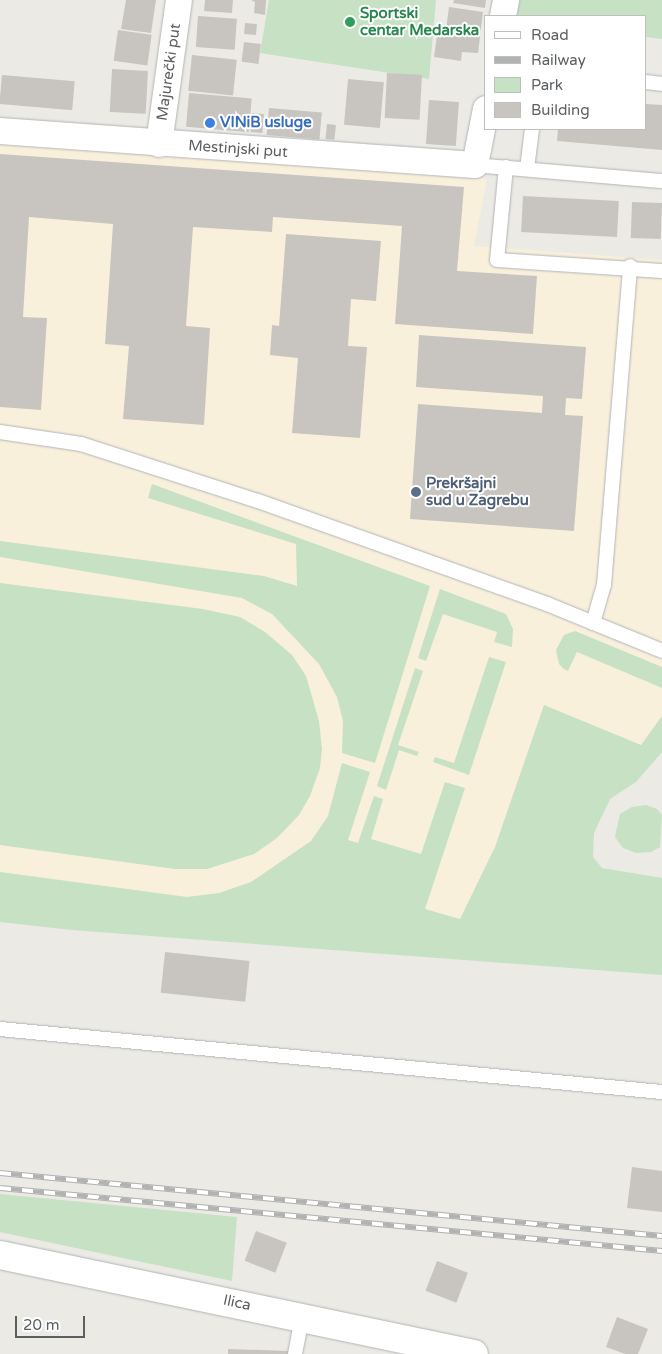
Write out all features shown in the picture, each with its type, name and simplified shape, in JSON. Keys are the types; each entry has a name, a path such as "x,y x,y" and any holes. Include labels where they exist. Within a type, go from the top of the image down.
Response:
{"main road":[{"name":"Ilica","path":"0,1255 474,1354"}],"street":[{"name":"Majurečki put","path":"159,144 178,0"},
{"path":"503,15 506,0"},
{"path":"475,164 484,119"},
{"name":"Mestinjski put","path":"0,131 159,144 475,164"}],"lane":[{"path":"647,82 662,84"},
{"path":"526,169 532,130"},
{"path":"475,164 662,181"},
{"path":"506,167 497,260 630,266 662,271"},
{"path":"593,623 604,585 630,266"},
{"path":"0,432 81,444 249,498 593,623 662,651"},
{"path":"0,1029 662,1092"},
{"path":"295,1354 302,1317"}],"shaded area":[{"path":"0,141 487,179 474,246 662,260 662,735 500,847 460,941 0,886"}],"green space":[{"name":"Sportski centar Medarska","path":"269,0 436,0 429,79 260,53"},
{"path":"520,0 662,0 662,39 647,37 647,15 517,15"},
{"path":"152,484 430,586 375,763 342,753 343,721 337,697 319,664 272,614 242,598 0,557 0,541 264,576 297,586 296,544 148,498"},
{"path":"0,583 203,609 240,617 265,632 292,655 306,676 319,721 322,749 320,768 310,796 299,815 277,838 254,854 207,869 175,869 0,845"},
{"path":"440,589 506,614 513,629 512,647 494,642 497,632 443,614 426,661 418,658"},
{"path":"575,631 662,667 662,688 577,652 568,671 564,669 559,664 556,650 564,635"},
{"path":"489,657 506,662 469,775 433,762 435,757 454,763"},
{"path":"415,668 423,671 398,745 419,752 417,756 399,750 386,790 377,786"},
{"path":"544,705 641,745 662,716 662,752 636,782 610,799 594,833 593,857 602,868 662,878 662,975 72,930 0,922 0,872 187,897 219,893 251,882 311,841 328,816 342,763 370,772 348,840 358,843 374,796 383,799 371,839 421,854 445,782 465,788 425,909 460,919 495,847"},
{"path":"646,805 657,809 662,815 660,847 651,852 636,853 623,848 615,837 620,814 632,807"},
{"path":"0,1194 237,1217 232,1281 0,1232"}],"building":[{"path":"126,0 156,0 151,33 121,29"},
{"path":"205,0 233,0 232,13 204,11"},
{"path":"251,0 266,0 265,15 254,13 255,2"},
{"path":"454,0 486,0 485,8 453,3"},
{"path":"449,7 483,12 478,53 462,52 461,61 434,57 437,36 445,37"},
{"path":"198,16 237,19 235,50 196,47"},
{"path":"245,23 257,24 256,35 244,34"},
{"path":"118,30 152,35 147,65 114,61"},
{"path":"244,42 261,44 258,64 242,62"},
{"path":"192,55 237,60 233,96 188,91"},
{"path":"112,69 148,71 146,114 110,112"},
{"path":"387,73 422,75 420,120 385,118"},
{"path":"2,75 75,81 72,110 0,104"},
{"path":"348,79 384,82 380,128 344,125"},
{"path":"189,93 252,98 249,132 186,127"},
{"path":"429,100 459,102 456,146 426,144"},
{"path":"647,104 662,105 662,150 557,141 558,130 647,130"},
{"path":"269,108 322,113 319,140 267,135"},
{"path":"252,113 264,114 262,133 250,132"},
{"path":"327,124 336,125 334,140 325,139"},
{"path":"0,154 464,187 457,271 537,276 533,334 395,324 402,226 273,217 272,232 193,227 186,326 210,328 204,425 123,419 129,346 105,344 113,224 29,217 23,317 47,318 41,410 0,407"},
{"path":"523,196 619,201 617,237 521,232"},
{"path":"632,202 662,203 661,239 631,238"},
{"path":"286,234 381,241 376,301 351,299 348,346 367,347 360,438 292,433 298,358 270,355 272,325 279,326"},
{"path":"419,335 586,347 582,399 566,398 565,415 583,416 574,531 410,519 418,404 542,413 543,396 416,387"},
{"path":"165,952 250,961 245,1002 161,993"},
{"path":"632,1167 662,1171 662,1212 627,1208"},
{"path":"256,1231 287,1243 275,1273 245,1261"},
{"path":"437,1261 468,1273 456,1303 426,1291"},
{"path":"617,1317 648,1329 638,1354 625,1354 606,1347"},
{"path":"228,1349 288,1351 288,1354 228,1354"}],"railway":[{"path":"0,1173 662,1236"},
{"path":"0,1188 662,1251"}],"place":[{"name":"Sportski centar Medarska","path":"350,22"},
{"name":"VINiB usluge","path":"210,123"},
{"name":"Prekršajni sud u Zagrebu","path":"416,492"}]}
